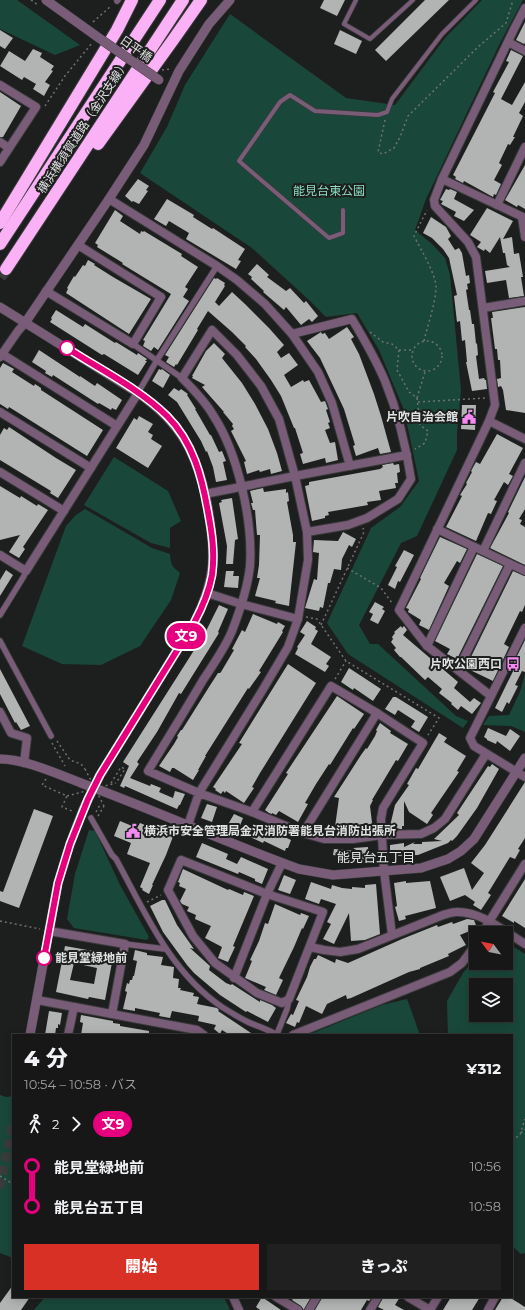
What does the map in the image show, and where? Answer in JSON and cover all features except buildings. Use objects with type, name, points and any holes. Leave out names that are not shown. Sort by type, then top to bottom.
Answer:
[{"type":"highway","points":[[0,223],[117,30],[132,0]]},
{"type":"highway","name":"横浜横須賀道路（金沢支線）","points":[[0,244],[160,0]]},
{"type":"highway","name":"横浜横須賀道路（金沢支線）","points":[[6,269],[183,0]]},
{"type":"highway","points":[[14,257],[201,0]]},
{"type":"street","name":"日平橋","points":[[46,0],[171,88]]},
{"type":"street","points":[[117,426],[1,356],[78,245],[144,145],[179,71],[208,24],[230,0]]},
{"type":"street","points":[[491,696],[427,646],[399,610],[495,406],[476,257],[468,242],[435,206],[434,200],[442,179],[525,8]]},
{"type":"street","points":[[508,42],[525,50]]},
{"type":"street","points":[[0,85],[36,107],[0,162]]},
{"type":"street","points":[[0,142],[9,148]]},
{"type":"street","points":[[497,205],[522,160],[525,147]]},
{"type":"street","points":[[442,179],[524,217],[525,237]]},
{"type":"street","points":[[109,199],[217,266],[237,280],[265,304],[292,334],[318,372],[332,403],[350,466]]},
{"type":"street","points":[[78,245],[161,297],[133,344]]},
{"type":"street","points":[[0,615],[157,360],[217,266]]},
{"type":"street","points":[[46,291],[133,344],[182,378],[197,394],[223,432],[242,487],[250,534],[250,567],[241,604],[232,632],[148,771],[199,793],[252,812],[302,833],[324,839],[353,838],[382,835],[421,834],[434,828],[445,819],[486,754]]},
{"type":"street","points":[[483,308],[525,301]]},
{"type":"street","points":[[0,307],[138,392],[168,417],[182,435],[193,454],[200,474],[205,494],[214,556],[212,575],[202,608],[94,788],[70,844],[44,930],[37,1000],[30,1034]]},
{"type":"street","points":[[292,334],[352,319],[371,352],[385,381],[399,420],[411,479],[398,499],[367,518],[348,525],[307,532]]},
{"type":"street","points":[[182,378],[212,330],[237,355],[261,386],[279,419],[295,476],[307,532],[308,560],[298,617],[288,647],[199,793],[188,825]]},
{"type":"street","points":[[0,412],[91,468]]},
{"type":"street","points":[[489,421],[525,439]]},
{"type":"street","points":[[205,494],[407,455]]},
{"type":"street","points":[[482,551],[525,463]]},
{"type":"street","points":[[0,472],[64,511]]},
{"type":"street","points":[[437,529],[525,571]]},
{"type":"street","points":[[427,646],[474,547]]},
{"type":"street","points":[[0,555],[26,571]]},
{"type":"street","points":[[458,670],[510,564]]},
{"type":"street","points":[[207,593],[241,604],[298,617]]},
{"type":"street","points":[[525,628],[470,738],[474,746],[525,777]]},
{"type":"street","points":[[0,642],[51,736]]},
{"type":"street","points":[[252,812],[331,686],[377,713],[423,743],[383,808],[380,819],[384,871],[392,935]]},
{"type":"street","points":[[0,712],[11,732],[28,738],[24,763]]},
{"type":"street","points":[[302,833],[377,713]]},
{"type":"street","points":[[0,759],[9,759],[24,763],[94,788],[298,869],[333,875],[421,868],[448,859],[461,851],[474,838],[525,758]]},
{"type":"street","points":[[94,818],[112,855],[116,859],[142,905],[165,949],[188,977],[217,1003],[244,1020],[275,1034]]},
{"type":"street","points":[[277,1034],[287,1009],[289,999],[323,912],[267,894],[181,860],[168,890],[193,936],[215,962],[234,978],[257,993],[282,1003],[289,999]]},
{"type":"street","points":[[234,978],[267,894],[282,863]]},
{"type":"street","points":[[486,926],[525,864]]},
{"type":"street","points":[[310,947],[340,952],[358,949],[443,915],[455,912],[472,914],[489,922],[525,944]]},
{"type":"street","points":[[44,930],[125,944],[165,949]]},
{"type":"street","points":[[112,1014],[125,944]]},
{"type":"street","points":[[295,1034],[450,972],[462,963],[469,954]]},
{"type":"street","points":[[37,1000],[197,1030],[203,1034]]},
{"type":"street","points":[[68,1034],[74,1007]]},
{"type":"street","points":[[233,1298],[239,1310]]},
{"type":"street","points":[[278,1298],[298,1310]]},
{"type":"street","points":[[309,1310],[316,1298]]},
{"type":"street","points":[[370,1310],[377,1298]]},
{"type":"street","points":[[410,1298],[430,1310],[437,1298]]},
{"type":"street","points":[[488,1310],[494,1298]]},
{"type":"lane","points":[[356,0],[344,24],[370,39],[413,0]]},
{"type":"lane","points":[[343,210],[343,233],[329,238],[240,161],[280,102],[290,95],[315,111],[378,115],[387,112],[392,99],[442,34],[476,0]]},
{"type":"path","points":[[92,23],[118,0]]},
{"type":"path","points":[[387,112],[378,152],[383,154],[394,148],[408,116],[478,47],[506,23],[514,0]]},
{"type":"path","points":[[36,107],[44,107],[65,76],[90,45]]},
{"type":"path","points":[[424,340],[436,286],[430,269],[414,236],[428,208],[435,206]]},
{"type":"path","points":[[359,331],[369,330],[383,342],[392,344],[399,350],[413,350]]},
{"type":"path","points":[[424,340],[435,342],[442,350],[442,361],[436,369],[425,372],[417,368],[412,360],[413,350],[417,344],[424,340]]},
{"type":"path","points":[[399,350],[397,370],[409,392],[417,398]]},
{"type":"path","points":[[407,455],[425,443],[428,431],[420,425],[417,402],[425,372]]},
{"type":"path","points":[[417,402],[494,398]]},
{"type":"path","points":[[321,625],[364,532],[362,520]]},
{"type":"path","points":[[347,568],[381,588],[399,610]]},
{"type":"path","points":[[298,617],[317,619],[346,661],[439,718],[423,743]]},
{"type":"path","points":[[331,686],[346,661]]},
{"type":"path","points":[[51,736],[56,739],[70,760],[81,764],[85,769],[104,806]]},
{"type":"path","points":[[51,736],[52,742],[67,769]]},
{"type":"path","points":[[46,779],[42,785],[67,796],[116,783],[125,769],[121,767],[111,784]]},
{"type":"path","points":[[67,796],[62,806],[72,811]]},
{"type":"path","points":[[94,818],[101,803]]},
{"type":"path","points":[[142,905],[168,890]]},
{"type":"path","points":[[0,921],[44,930]]},
{"type":"path","points":[[520,1135],[525,1119]]},
{"type":"path","points":[[513,1139],[520,1135],[525,1129]]},
{"type":"path","points":[[0,1176],[12,1183]]},
{"type":"green space","points":[[0,0],[17,0],[80,45],[55,55],[0,29]]},
{"type":"green space","name":"能見台東公園","points":[[482,0],[523,0],[500,43],[426,199],[415,230],[432,244],[445,258],[450,275],[461,390],[457,450],[417,536],[401,543],[359,625],[370,644],[378,644],[456,716],[468,721],[463,728],[348,654],[327,623],[371,528],[400,507],[419,481],[404,410],[379,350],[357,313],[326,317],[252,248],[140,173],[167,127],[185,85],[230,14],[346,98],[395,105],[445,38]]},
{"type":"green space","points":[[114,457],[168,491],[181,521],[170,528],[170,548],[151,543],[84,505]]},
{"type":"green space","points":[[85,509],[152,548],[170,554],[172,565],[180,573],[171,600],[140,646],[101,665],[62,664],[22,646],[66,526],[76,515]]},
{"type":"green space","points":[[525,674],[525,732],[511,726],[483,725],[489,716],[509,715],[520,692]]},
{"type":"green space","points":[[89,830],[95,831],[120,885],[149,937],[147,940],[74,928],[67,919],[75,874]]},
{"type":"green space","points":[[513,946],[525,954],[525,1253],[521,1254],[513,1247],[513,1034],[448,1034],[447,1001],[469,966],[469,970],[513,970]]},
{"type":"green space","points":[[407,999],[420,1034],[310,1034],[382,1005]]},
{"type":"green space","points":[[0,1095],[6,1097],[12,1096],[12,1258],[0,1253]]},
{"type":"green space","points":[[44,1298],[224,1298],[230,1310],[34,1310]]},
{"type":"tunnel","points":[[0,277],[6,269]]},
{"type":"tunnel","points":[[0,1188],[12,1127]]},
{"type":"bus line","name":"文9","points":[[44,958],[58,883],[70,844],[83,810],[100,775],[202,608],[212,575],[214,556],[205,494],[200,474],[193,454],[182,435],[168,417],[153,403],[67,348]]},
{"type":"place","name":"片吹自治会館","points":[[469,417]]},
{"type":"place","name":"片吹公園西口","points":[[513,664]]},
{"type":"place","name":"横浜市安全管理局金沢消防署能見台消防出張所","points":[[133,831]]},
{"type":"place","name":"能見堂緑地前","points":[[44,958]]},
{"type":"district","name":"能見台五丁目","points":[[376,857]]}]
